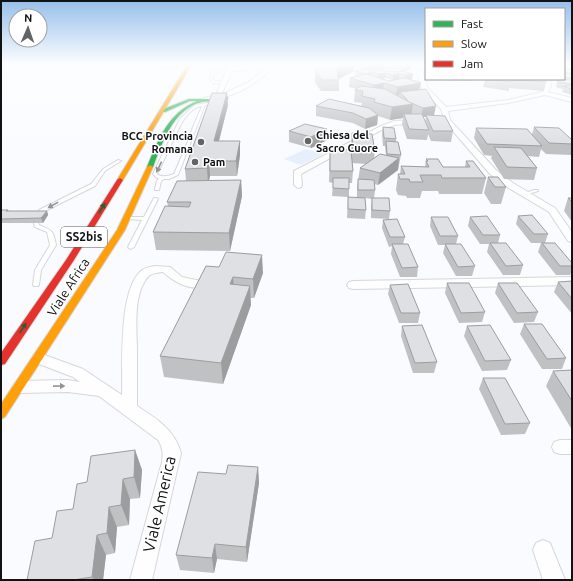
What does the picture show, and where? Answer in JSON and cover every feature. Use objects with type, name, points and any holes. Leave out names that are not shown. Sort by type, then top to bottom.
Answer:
[{"type":"main road","points":[[134,138],[162,91]]},
{"type":"main road","points":[[163,111],[174,91]]},
{"type":"main road","points":[[182,91],[211,100]]},
{"type":"main road","points":[[163,111],[182,101],[193,99],[211,100]]},
{"type":"main road","name":"Viale Africa","points":[[1,414],[39,358],[127,218],[162,138],[177,114],[181,110],[198,102],[211,100]]},
{"type":"main road","name":"SS2bis","points":[[1,360],[70,260],[163,111]]},
{"type":"main road","points":[[97,194],[121,158]]},
{"type":"main road","name":"SS2bis","points":[[34,288],[63,246]]},
{"type":"street","points":[[211,100],[217,91]]},
{"type":"street","name":"Viale Africa","points":[[211,100],[235,91]]},
{"type":"street","points":[[426,91],[444,109],[444,121],[453,126],[493,172],[510,185],[552,210],[572,239]]},
{"type":"street","points":[[444,109],[502,103],[544,93],[572,100]]},
{"type":"street","points":[[298,185],[297,173],[383,127],[394,123],[428,122]]},
{"type":"street","points":[[129,409],[130,324],[133,298],[138,282],[144,273],[151,270],[166,269],[178,279],[197,284]]},
{"type":"street","points":[[354,286],[572,281]]},
{"type":"street","name":"Viale America","points":[[39,358],[78,373],[164,435],[170,444],[172,453],[171,462],[141,580]]},
{"type":"street","name":"Viale America","points":[[20,387],[68,386],[101,390]]},
{"type":"street","points":[[543,550],[554,580]]},
{"type":"lane","points":[[211,100],[191,138],[176,175],[162,178],[155,174],[181,120],[196,106],[211,100]]},
{"type":"lane","points":[[162,138],[191,138]]},
{"type":"lane","points":[[34,288],[38,270],[53,245],[49,231],[37,226],[34,220],[41,211],[93,185],[104,170],[121,158]]},
{"type":"lane","points":[[158,189],[159,181],[162,178]]},
{"type":"lane","points":[[525,194],[536,191]]},
{"type":"lane","points":[[131,247],[156,199]]},
{"type":"lane","points":[[127,218],[145,219]]},
{"type":"shaded area","points":[[306,149],[323,154],[301,165],[284,159]]},
{"type":"building","points":[[363,91],[389,91],[413,104],[392,107],[374,102],[375,99],[362,96]]},
{"type":"building","points":[[427,91],[436,106],[423,108],[409,102],[400,92]]},
{"type":"building","points":[[212,93],[227,93],[214,141],[240,141],[236,161],[209,161],[207,168],[185,169]]},
{"type":"building","points":[[329,99],[369,108],[378,115],[366,119],[353,113],[316,106]]},
{"type":"building","points":[[404,114],[422,114],[429,130],[409,129]]},
{"type":"building","points":[[426,115],[445,116],[453,131],[433,131]]},
{"type":"building","points":[[305,124],[327,129],[311,137],[289,131]]},
{"type":"building","points":[[383,127],[394,128],[396,139],[384,138]]},
{"type":"building","points":[[534,127],[559,128],[572,140],[572,144],[549,143]]},
{"type":"building","points":[[476,128],[527,129],[542,146],[487,144]]},
{"type":"building","points":[[352,133],[372,134],[375,152],[353,152]]},
{"type":"building","points":[[386,141],[398,142],[401,155],[387,154]]},
{"type":"building","points":[[494,147],[521,148],[537,168],[507,167]]},
{"type":"building","points":[[330,149],[351,150],[353,171],[330,171]]},
{"type":"building","points":[[380,154],[399,158],[380,173],[360,168]]},
{"type":"building","points":[[426,159],[438,159],[443,167],[470,167],[466,161],[473,161],[486,178],[442,178],[441,175],[420,175],[423,182],[410,182],[409,179],[400,179],[398,174],[405,174],[401,166],[429,167]]},
{"type":"building","points":[[488,177],[498,177],[506,187],[495,187]]},
{"type":"building","points":[[333,178],[349,178],[349,189],[333,188]]},
{"type":"building","points":[[358,179],[374,180],[375,190],[358,190]]},
{"type":"building","points":[[241,180],[229,233],[153,232],[165,206],[189,207],[191,202],[167,202],[177,181]]},
{"type":"building","points":[[348,197],[365,198],[366,210],[348,209]]},
{"type":"building","points":[[372,198],[389,198],[390,211],[372,210]]},
{"type":"building","points":[[1,210],[47,211],[41,218],[1,219]]},
{"type":"building","points":[[532,215],[548,234],[534,234],[518,216]]},
{"type":"building","points":[[487,216],[500,235],[483,235],[470,217]]},
{"type":"building","points":[[431,217],[448,217],[458,236],[440,236]]},
{"type":"building","points":[[397,219],[405,237],[390,237],[383,220]]},
{"type":"building","points":[[490,243],[506,243],[523,265],[506,266]]},
{"type":"building","points":[[542,243],[555,243],[572,263],[572,266],[560,266]]},
{"type":"building","points":[[392,244],[408,244],[418,267],[402,268]]},
{"type":"building","points":[[445,244],[461,244],[475,266],[458,267]]},
{"type":"building","points":[[226,252],[262,255],[253,279],[233,277],[230,284],[250,286],[221,363],[160,356],[206,266],[219,267]]},
{"type":"building","points":[[572,281],[572,299],[558,282]]},
{"type":"building","points":[[447,283],[469,283],[485,312],[461,313]]},
{"type":"building","points":[[498,283],[517,283],[538,312],[517,313]]},
{"type":"building","points":[[408,284],[420,313],[401,313],[390,285]]},
{"type":"building","points":[[524,324],[542,324],[566,358],[547,359]]},
{"type":"building","points":[[422,325],[437,362],[415,363],[402,326]]},
{"type":"building","points":[[490,325],[511,360],[485,361],[467,326]]},
{"type":"building","points":[[572,370],[572,401],[553,371]]},
{"type":"building","points":[[483,378],[505,378],[530,423],[505,424]]},
{"type":"building","points":[[135,450],[134,477],[123,479],[121,505],[109,507],[107,533],[97,535],[92,577],[73,580],[27,580],[35,541],[52,538],[57,511],[73,509],[77,484],[87,482],[91,456]]},
{"type":"building","points":[[228,465],[258,467],[246,547],[215,544],[212,558],[176,555],[198,472],[226,474]]},
{"type":"traffic: fast","points":[[150,167],[162,138],[173,120],[180,113],[188,106],[201,101],[225,100],[226,98],[222,97]]},
{"type":"traffic: fast","points":[[163,111],[189,100],[206,99]]},
{"type":"traffic: slow","points":[[120,180],[174,91]]},
{"type":"traffic: slow","points":[[1,414],[121,230],[150,167]]},
{"type":"traffic: jam","points":[[1,361],[70,260],[120,180]]},
{"type":"place","name":"Chiesa del Sacro Cuore","points":[[308,141]]},
{"type":"place","name":"BCC Provincia Romana","points":[[201,142]]},
{"type":"place","name":"Pam","points":[[195,162]]}]
